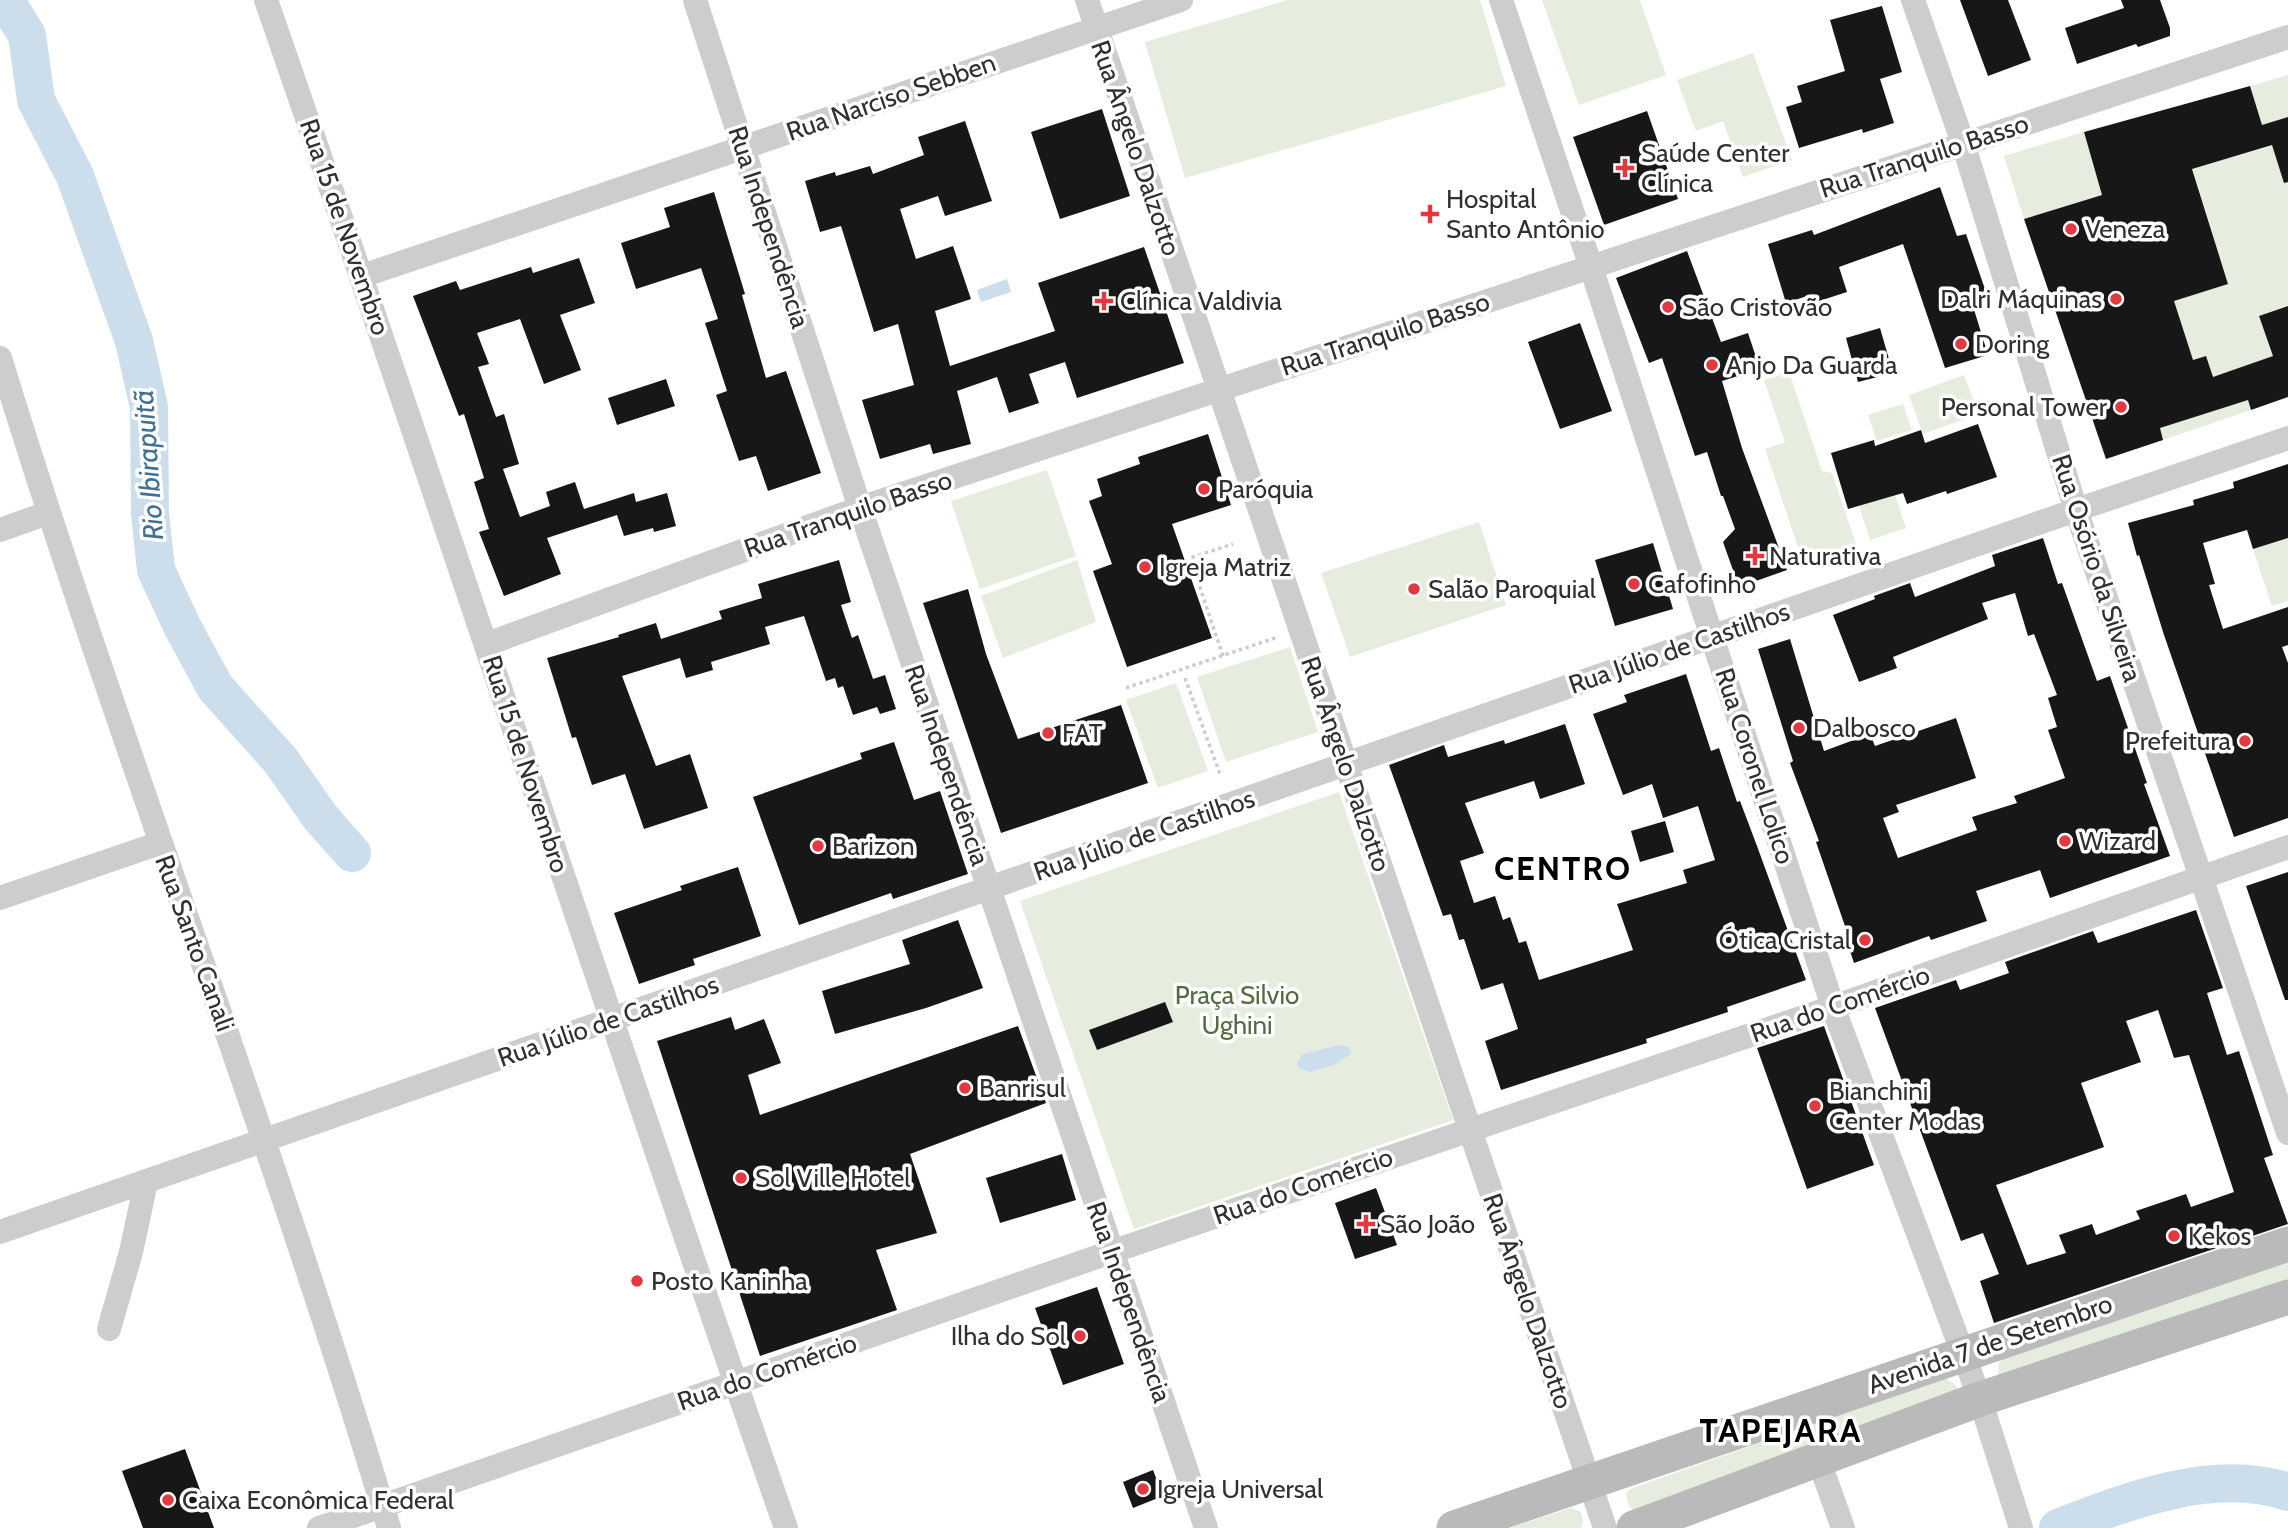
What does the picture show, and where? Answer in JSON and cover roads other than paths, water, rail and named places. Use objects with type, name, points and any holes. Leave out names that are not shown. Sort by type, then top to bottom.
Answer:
[{"type":"main road","name":"Avenida 7 de Setembro","points":[[1454,1528],[2288,1244]]},
{"type":"main road","name":"Avenida 7 de Setembro","points":[[1634,1528],[1980,1399],[2288,1297]]},
{"type":"street","name":"Rua 15 de Novembro","points":[[266,0],[786,1528]]},
{"type":"street","name":"Rua Independência","points":[[695,0],[860,508],[1206,1528]]},
{"type":"street","name":"Rua Ângelo Dalzotto","points":[[1087,0],[1605,1528]]},
{"type":"street","name":"Rua Narciso Sebben","points":[[362,276],[1181,0]]},
{"type":"street","name":"Rua Coronel Lolico","points":[[1501,0],[1833,1007],[1980,1399],[2021,1528]]},
{"type":"street","name":"Rua Osório da Silveira","points":[[1913,0],[1963,143],[2076,510],[2288,1133]]},
{"type":"street","name":"Rua Tranquilo Basso","points":[[487,644],[860,508],[2288,37]]},
{"type":"street","name":"Rua Santo Canali","points":[[0,358],[48,513],[265,1140],[386,1517]]},
{"type":"street","name":"Rua Júlio de Castilhos","points":[[0,1232],[2288,438]]},
{"type":"street","points":[[0,530],[48,513]]},
{"type":"street","points":[[0,898],[160,843]]},
{"type":"street","name":"Rua do Comércio","points":[[319,1528],[386,1517],[736,1383],[1469,1129],[1833,1007],[2288,847]]},
{"type":"street","points":[[109,1329],[131,1252],[146,1182]]},
{"type":"street","points":[[1818,1458],[1843,1528]]},
{"type":"water","points":[[1007,279],[1011,292],[981,302],[977,290]]},
{"type":"water","points":[[1339,1045],[1349,1047],[1351,1054],[1334,1065],[1309,1072],[1298,1067],[1297,1063],[1303,1054]]},
{"type":"waterway","name":"Rio Ibirapuitã","points":[[5,0],[27,35],[36,100],[75,176],[134,341],[149,407],[150,514],[156,570],[215,687],[281,761],[321,818],[352,853]]},
{"type":"waterway","points":[[2058,1528],[2142,1498],[2201,1485],[2260,1485],[2288,1492]]},
{"type":"place","name":"Saúde Center Clínica","points":[[1625,168]]},
{"type":"place","name":"Hospital Santo Antônio","points":[[1430,214]]},
{"type":"place","name":"Veneza","points":[[2071,229]]},
{"type":"place","name":"Dalri Máquinas","points":[[2116,299]]},
{"type":"place","name":"Clínica Valdivia","points":[[1104,301]]},
{"type":"place","name":"São Cristovão","points":[[1668,307]]},
{"type":"place","name":"Doring","points":[[1961,344]]},
{"type":"place","name":"Anjo Da Guarda","points":[[1712,365]]},
{"type":"place","name":"Personal Tower","points":[[2121,407]]},
{"type":"place","name":"Paróquia","points":[[1204,489]]},
{"type":"place","name":"Naturativa","points":[[1755,556]]},
{"type":"place","name":"Igreja Matriz","points":[[1145,567]]},
{"type":"place","name":"Cafofinho","points":[[1634,584]]},
{"type":"place","name":"Salão Paroquial","points":[[1414,589]]},
{"type":"place","name":"Dalbosco","points":[[1799,728]]},
{"type":"place","name":"FAT","points":[[1048,733]]},
{"type":"place","name":"Prefeitura","points":[[2245,741]]},
{"type":"place","name":"Wizard","points":[[2065,841]]},
{"type":"place","name":"Barizon","points":[[818,846]]},
{"type":"place","name":"Ótica Cristal","points":[[1865,940]]},
{"type":"place","name":"Banrisul","points":[[965,1088]]},
{"type":"place","name":"Bianchini Center Modas","points":[[1815,1106]]},
{"type":"place","name":"Sol Ville Hotel","points":[[741,1178]]},
{"type":"place","name":"São João","points":[[1366,1224]]},
{"type":"place","name":"Kekos","points":[[2174,1236]]},
{"type":"place","name":"Posto Kaninha","points":[[637,1281]]},
{"type":"place","name":"Ilha do Sol","points":[[1080,1336]]},
{"type":"place","name":"Igreja Universal","points":[[1143,1489]]},
{"type":"place","name":"Caixa Econômica Federal","points":[[168,1500]]},
{"type":"district","name":"CENTRO","points":[[1563,868]]},
{"type":"district","name":"TAPEJARA","points":[[1781,1430]]},
{"type":"park label","name":"Praça Silvio Ughini","points":[[1237,1010]]}]
